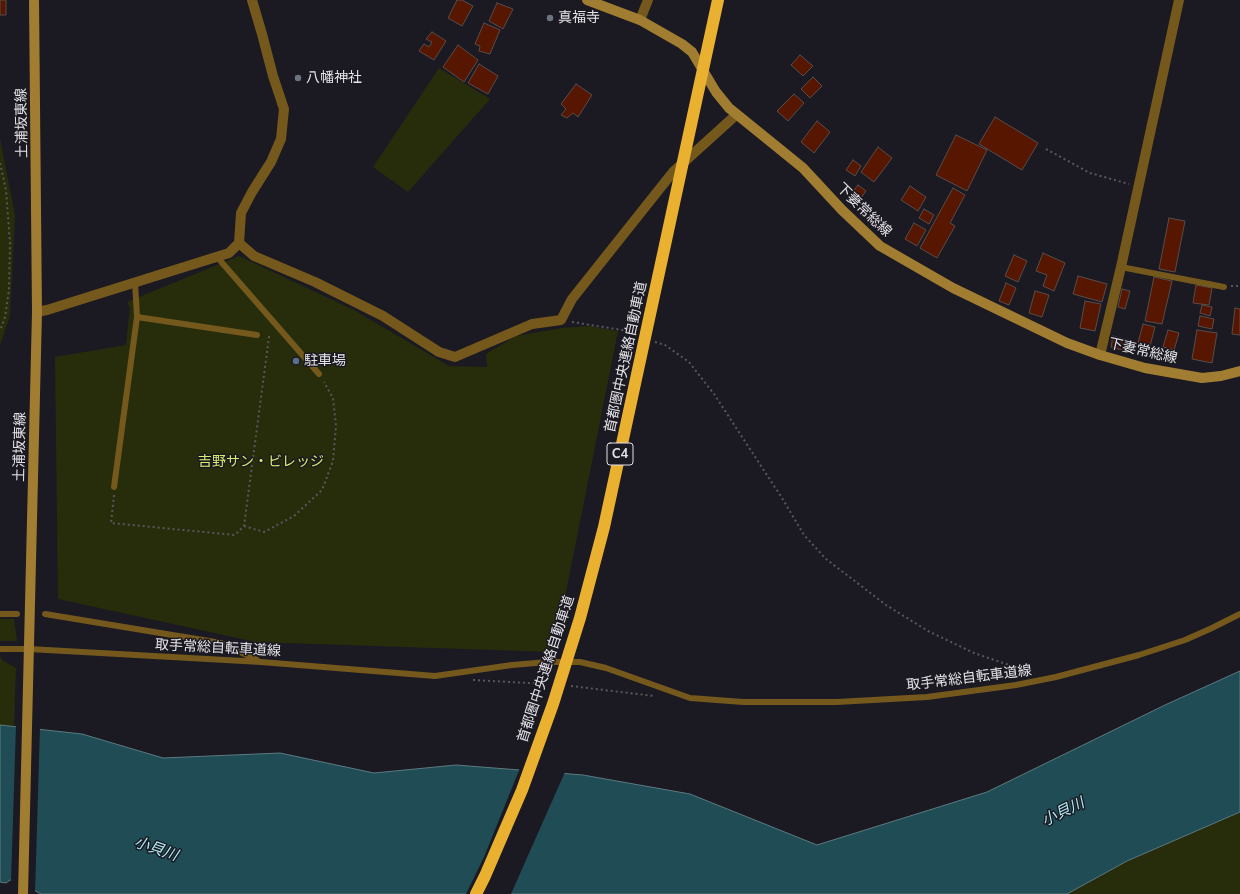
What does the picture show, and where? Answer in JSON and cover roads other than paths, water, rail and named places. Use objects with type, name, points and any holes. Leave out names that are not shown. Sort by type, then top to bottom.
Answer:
[{"type":"highway","name":"首都圏中央連絡自動車道","points":[[476,894],[522,790],[553,704],[590,580],[606,519],[718,0]]},
{"type":"main road","name":"土浦坂東線","points":[[23,894],[37,312],[34,0]]},
{"type":"main road","name":"下妻常総線","points":[[586,0],[640,20],[682,44],[692,52],[716,92],[736,115],[803,168],[842,210],[880,246],[953,288],[1067,343],[1100,356],[1145,368],[1202,378],[1221,376],[1240,371]]},
{"type":"street","points":[[37,312],[229,253],[239,243],[241,213],[271,162],[282,139],[284,109],[273,76],[252,0]]},
{"type":"street","points":[[640,20],[648,0]]},
{"type":"street","points":[[1100,356],[1121,267],[1179,0]]},
{"type":"street","points":[[239,243],[254,256],[315,282],[383,316],[439,352],[455,357],[532,324],[561,320],[572,299],[673,172],[736,115]]},
{"type":"lane","points":[[217,257],[319,374]]},
{"type":"lane","points":[[1121,267],[1224,287]]},
{"type":"lane","points":[[114,487],[137,317],[135,282]]},
{"type":"lane","points":[[137,317],[257,335]]},
{"type":"lane","points":[[0,614],[17,614]]},
{"type":"lane","points":[[45,614],[221,644],[260,662]]},
{"type":"lane","name":"取手常総自転車道線","points":[[0,648],[29,652],[260,662],[435,676],[512,665],[548,662],[580,662],[606,668],[690,698],[743,702],[887,700],[968,692],[1056,677],[1139,655],[1185,640],[1240,614]]},
{"type":"water","name":"小貝川","points":[[1240,671],[1240,812],[1127,861],[1067,894],[41,894],[17,881],[10,880],[6,883],[0,882],[0,725],[82,734],[163,758],[280,753],[374,773],[456,765],[583,775],[690,794],[817,845],[987,792],[1165,705]]},
{"type":"place","name":"真福寺","points":[[550,18]]},
{"type":"place","name":"八幡神社","points":[[298,78]]},
{"type":"place","name":"駐車場","points":[[296,361]]},
{"type":"park label","name":"吉野サン・ビレッジ","points":[[261,462]]}]
